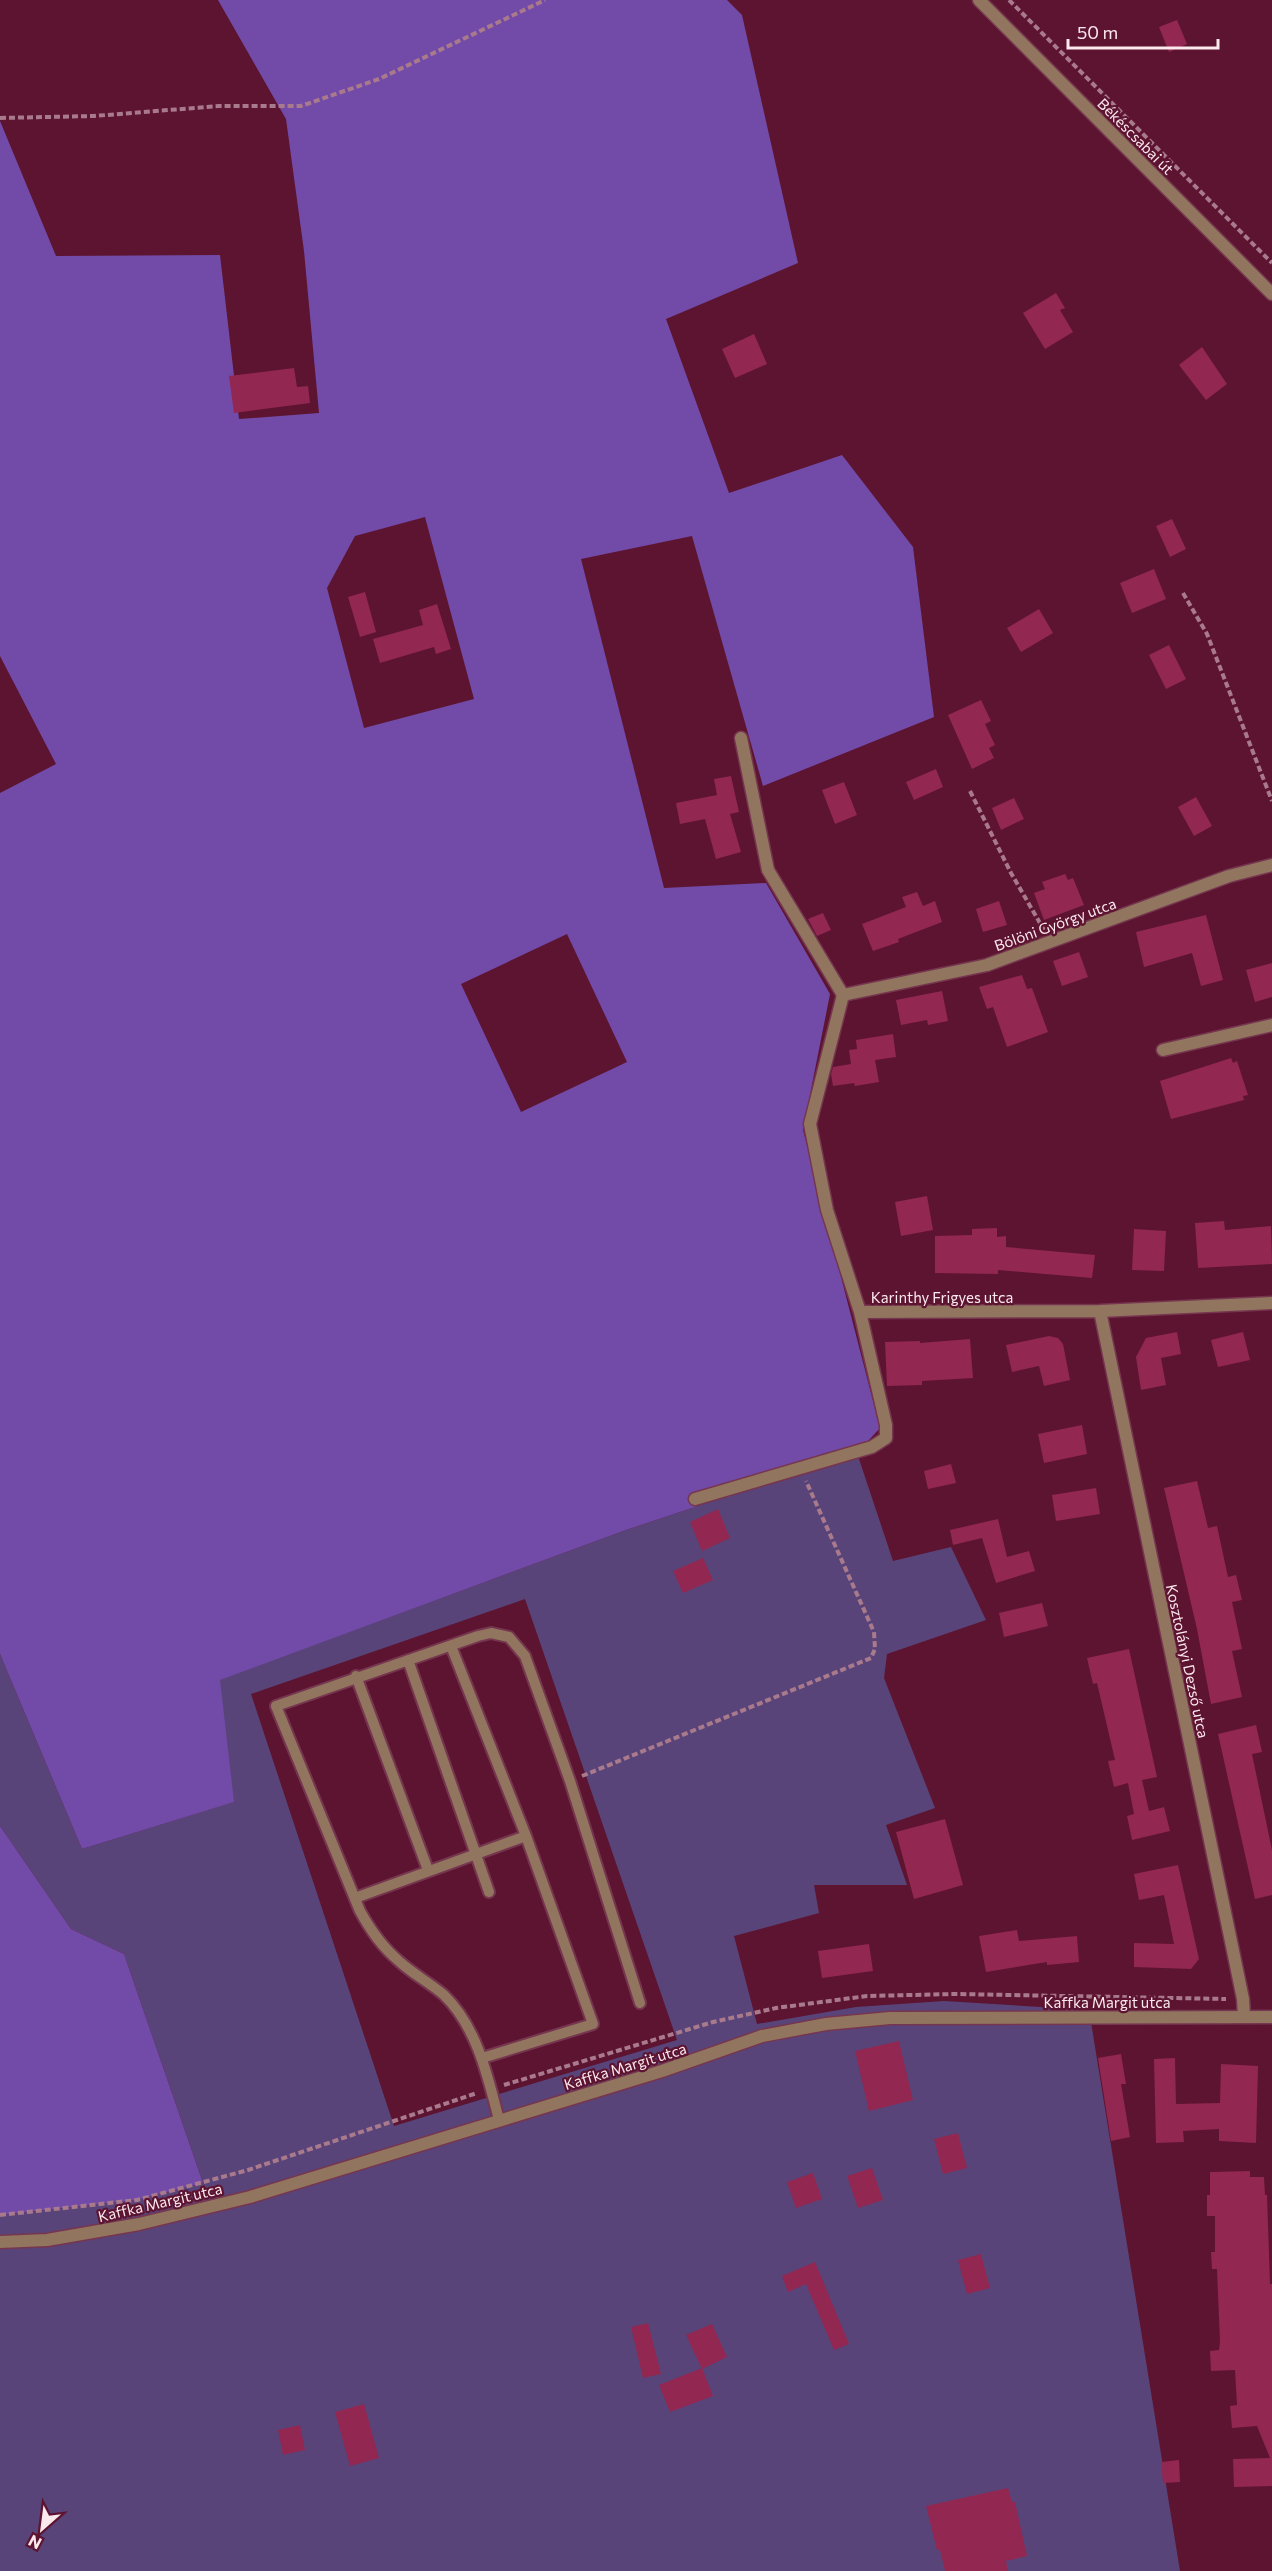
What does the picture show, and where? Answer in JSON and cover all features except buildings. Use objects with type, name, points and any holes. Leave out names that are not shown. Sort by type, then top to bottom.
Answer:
[{"type":"street","name":"Békéscsabai út","points":[[979,0],[1272,294]]},
{"type":"street","points":[[741,738],[768,870],[843,995]]},
{"type":"street","name":"Bölöni György utca","points":[[843,995],[987,965],[1229,876],[1272,865]]},
{"type":"street","name":"Karinthy Frigyes utca","points":[[843,995],[810,1124],[827,1210],[860,1312],[1100,1311],[1272,1303]]},
{"type":"street","points":[[1163,1050],[1272,1025]]},
{"type":"street","name":"Kosztolányi Dezső utca","points":[[1100,1311],[1243,2000],[1244,2016]]},
{"type":"street","points":[[695,1499],[872,1447],[886,1438],[886,1425],[860,1312]]},
{"type":"street","name":"Kaffka Margit utca","points":[[0,2242],[47,2240],[139,2224],[249,2197],[662,2072],[762,2036],[825,2024],[890,2018],[1272,2017]]},
{"type":"lane","points":[[499,2120],[482,2058],[460,2016],[444,1995],[399,1961],[375,1937],[355,1898],[276,1706],[356,1676],[491,1633],[508,1636],[525,1656],[570,1781],[640,2003]]},
{"type":"lane","points":[[450,1646],[526,1836],[593,2024],[482,2058]]},
{"type":"lane","points":[[408,1660],[489,1892]]},
{"type":"lane","points":[[356,1676],[428,1870]]},
{"type":"lane","points":[[355,1898],[526,1836]]},
{"type":"path","points":[[0,118],[94,116],[219,106],[302,106],[378,79],[545,0]]},
{"type":"path","points":[[1009,0],[1272,263]]},
{"type":"path","points":[[1183,593],[1207,634],[1272,801]]},
{"type":"path","points":[[970,790],[1011,873],[1050,942]]},
{"type":"path","points":[[570,1781],[872,1658],[875,1648],[874,1632],[805,1480]]},
{"type":"shaded area","points":[[218,0],[727,0],[742,15],[798,263],[666,319],[729,493],[842,455],[913,547],[934,717],[763,786],[692,536],[581,559],[664,888],[766,883],[830,994],[803,1130],[880,1428],[857,1453],[626,1530],[220,1680],[234,1802],[82,1849],[0,1654],[0,793],[56,764],[0,656],[0,121],[56,256],[220,255],[239,419],[319,413],[304,251],[286,119]],"holes":[[[425,517],[474,699],[364,728],[327,588],[355,536]],[[567,934],[627,1062],[521,1112],[461,984]]]},
{"type":"shaded area","points":[[857,1453],[893,1561],[951,1547],[986,1620],[887,1654],[884,1678],[935,1808],[886,1825],[907,1885],[814,1885],[819,1913],[734,1936],[757,2024],[856,2007],[944,2001],[1089,2010],[1180,2571],[0,2571],[0,2215],[137,2200],[203,2183],[124,1954],[71,1929],[0,1826],[0,1654],[82,1849],[233,1802],[219,1680],[626,1530]],"holes":[[[525,1599],[677,2040],[394,2126],[251,1694]]]},
{"type":"shaded area","points":[[0,1826],[71,1929],[124,1954],[203,2183],[137,2200],[0,2215]]}]
